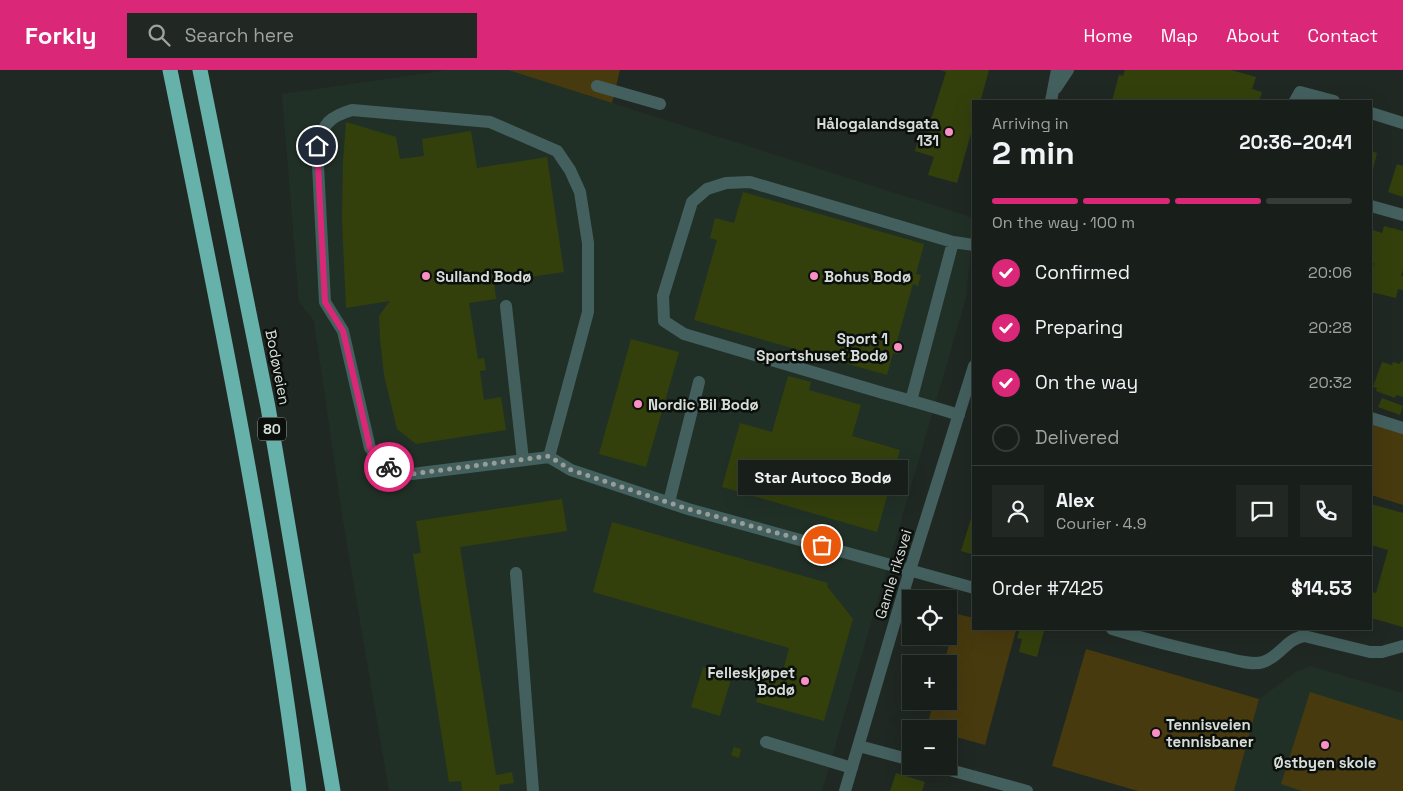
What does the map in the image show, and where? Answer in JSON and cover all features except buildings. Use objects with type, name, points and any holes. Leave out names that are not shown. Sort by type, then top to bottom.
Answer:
[{"type":"highway","name":"80","points":[[170,70],[221,320],[256,506],[275,618],[300,791]]},
{"type":"highway","name":"Bodøveien","points":[[200,70],[268,407],[332,791]]},
{"type":"street","points":[[1053,96],[1057,70]]},
{"type":"street","points":[[1053,96],[1068,70]]},
{"type":"street","points":[[597,86],[660,104]]},
{"type":"street","points":[[1298,97],[1325,100]]},
{"type":"street","points":[[549,456],[588,312],[588,243],[580,192],[570,170],[557,151],[490,122],[352,110],[336,115],[322,129],[317,146],[325,302],[343,331],[370,448],[388,466],[404,475],[549,456],[571,470],[668,502],[972,587]]},
{"type":"street","points":[[1372,113],[1403,123]]},
{"type":"street","points":[[960,415],[684,334],[664,321],[663,296],[692,202],[707,189],[726,183],[750,182],[953,242],[972,245]]},
{"type":"street","points":[[1372,206],[1403,215]]},
{"type":"street","points":[[911,401],[953,242]]},
{"type":"street","points":[[506,306],[523,460]]},
{"type":"street","name":"Gamle riksvei","points":[[845,791],[910,570],[972,373]]},
{"type":"street","points":[[668,502],[700,382]]},
{"type":"street","points":[[1372,418],[1403,428]]},
{"type":"street","points":[[516,573],[533,791]]},
{"type":"street","points":[[1115,630],[1160,644],[1243,662],[1261,663],[1274,657],[1292,633],[1376,652],[1403,646]]},
{"type":"street","points":[[766,742],[852,768]]},
{"type":"street","points":[[859,746],[902,758]]},
{"type":"street","points":[[957,772],[1026,791]]},
{"type":"shaded area","points":[[448,70],[508,70],[972,217],[972,238],[966,298],[822,791],[389,791],[343,521],[314,321],[299,302],[282,94]]},
{"type":"shaded area","points":[[508,70],[620,70],[612,103]]},
{"type":"shaded area","points":[[1372,418],[1403,428],[1403,505],[1372,495]]},
{"type":"shaded area","points":[[957,614],[972,618],[972,630],[1016,630],[985,745],[957,737],[957,720],[929,720],[931,710],[957,710],[957,655],[946,655],[949,645],[957,645]]},
{"type":"shaded area","name":"Tennisveien tennisbaner","points":[[1086,649],[1259,699],[1234,791],[1138,791],[1052,766]]},
{"type":"shaded area","name":"Østbyen skole","points":[[1310,666],[1403,693],[1403,791],[1234,791],[1259,699],[1296,672]]},
{"type":"shaded area","points":[[1310,692],[1403,721],[1403,791],[1302,791],[1281,784]]},
{"type":"way so far","points":[[389,467],[404,475],[549,456],[571,470],[688,509],[822,545]]},
{"type":"place","name":"Hålogalandsgata 131","points":[[949,132]]},
{"type":"place","name":"Sulland Bodø","points":[[426,276]]},
{"type":"place","name":"Bohus Bodø","points":[[814,276]]},
{"type":"place","name":"Sport 1 Sportshuset Bodø","points":[[898,347]]},
{"type":"place","name":"Nordic Bil Bodø","points":[[638,404]]},
{"type":"place","name":"Star Autoco Bodø","points":[[822,545]]},
{"type":"place","name":"Felleskjøpet Bodø","points":[[805,681]]},
{"type":"place","name":"Tennisveien tennisbaner","points":[[1156,733]]},
{"type":"place","name":"Østbyen skole","points":[[1325,745]]},
{"type":"route","points":[[317,146],[325,302],[343,331],[370,448],[389,467]]}]
